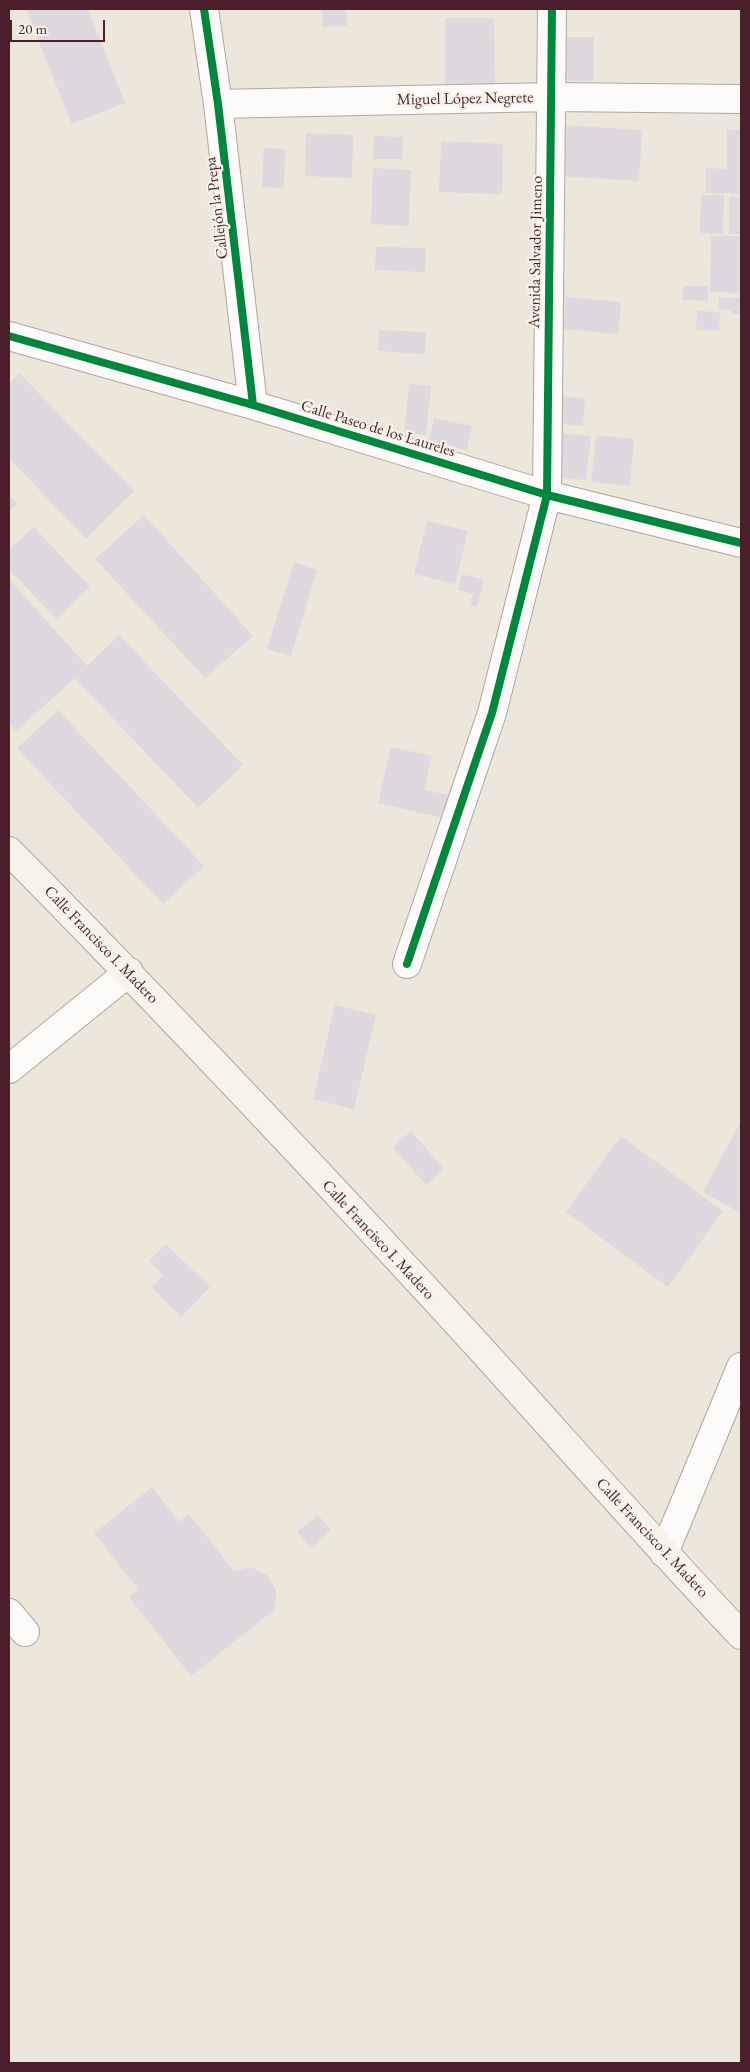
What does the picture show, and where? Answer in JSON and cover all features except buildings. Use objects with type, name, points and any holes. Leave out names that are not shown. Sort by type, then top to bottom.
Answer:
[{"type":"main road","name":"Calle Francisco I. Madero","points":[[9,851],[129,972],[479,1347],[664,1553],[741,1635]]},
{"type":"street","name":"Callejón la Prepa","points":[[204,9],[218,104],[253,405]]},
{"type":"street","name":"Avenida Salvador Jimeno","points":[[407,964],[492,713],[547,495],[552,9]]},
{"type":"street","name":"Miguel López Negrete","points":[[218,104],[552,97],[741,99]]},
{"type":"street","name":"Calle Paseo de los Laureles","points":[[9,336],[253,405],[547,495],[741,543]]},
{"type":"street","points":[[9,1069],[129,972]]},
{"type":"street","points":[[664,1553],[741,1366]]},
{"type":"cycle path","points":[[204,9],[218,104],[253,405]]},
{"type":"cycle path","points":[[407,964],[492,713],[547,495],[552,9]]},
{"type":"cycle path","points":[[9,336],[253,405],[547,495],[741,543]]}]
